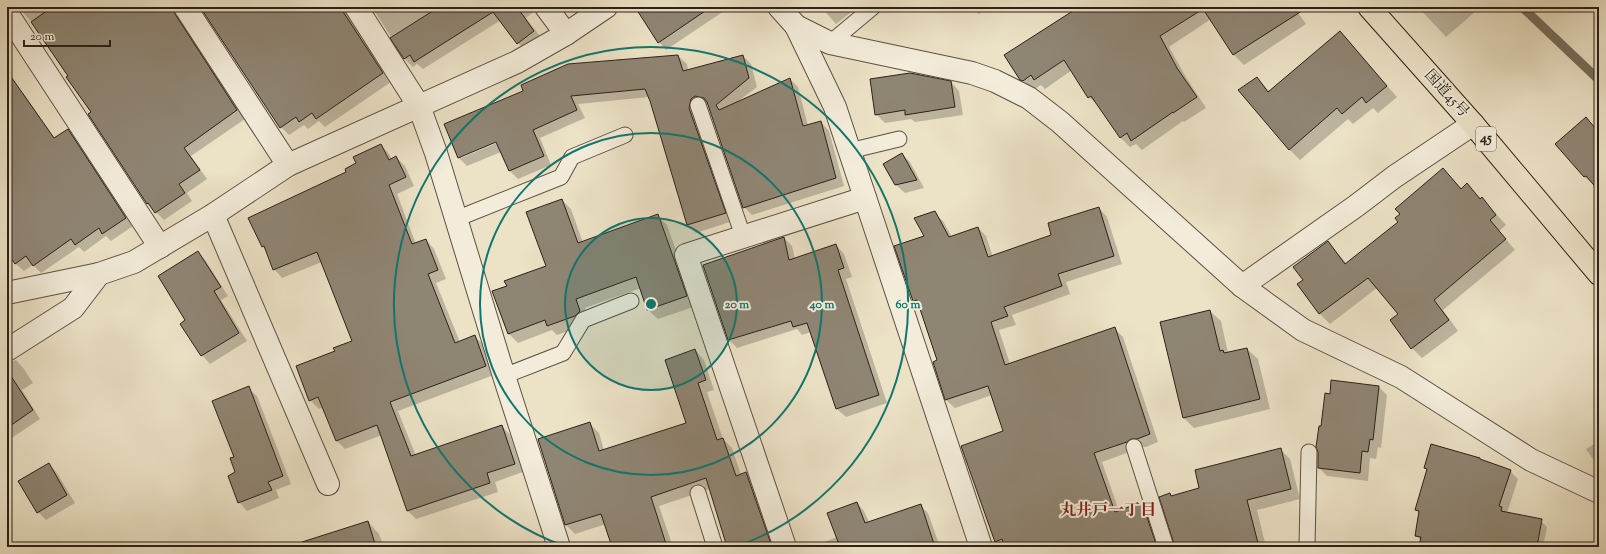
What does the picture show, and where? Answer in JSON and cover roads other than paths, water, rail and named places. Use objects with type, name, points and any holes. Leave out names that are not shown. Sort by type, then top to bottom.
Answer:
[{"type":"highway","name":"国道45号","points":[[1369,7],[1473,124],[1599,274]]},
{"type":"street","points":[[185,7],[288,165]]},
{"type":"street","points":[[356,7],[419,106],[436,153],[504,376],[559,547]]},
{"type":"street","points":[[546,7],[566,34]]},
{"type":"street","points":[[7,292],[99,274],[134,262],[213,215],[288,165],[517,62],[566,34],[606,7]]},
{"type":"street","points":[[779,7],[796,26],[835,107],[981,547]]},
{"type":"street","points":[[7,13],[160,247]]},
{"type":"street","points":[[796,26],[830,43],[972,73],[995,81],[1029,98],[1060,122],[1242,286],[1303,330],[1401,377],[1531,460],[1599,492]]},
{"type":"street","points":[[1242,286],[1356,206],[1394,177],[1473,124]]},
{"type":"street","points":[[785,547],[686,255],[865,198]]},
{"type":"street","points":[[213,215],[328,484]]},
{"type":"street","points":[[7,350],[73,308],[99,274]]},
{"type":"lane","points":[[830,43],[873,7]]},
{"type":"lane","points":[[698,105],[743,236]]},
{"type":"lane","points":[[456,219],[561,177],[572,157],[625,135]]},
{"type":"lane","points":[[849,151],[899,140]]},
{"type":"lane","points":[[504,376],[563,353],[583,320],[631,301]]},
{"type":"lane","points":[[1134,447],[1166,547]]},
{"type":"lane","points":[[1307,547],[1309,452]]},
{"type":"lane","points":[[698,493],[715,547]]},
{"type":"waterway","points":[[1522,7],[1599,80]]},
{"type":"district","name":"丸井戸一丁目","points":[[1108,511]]}]
